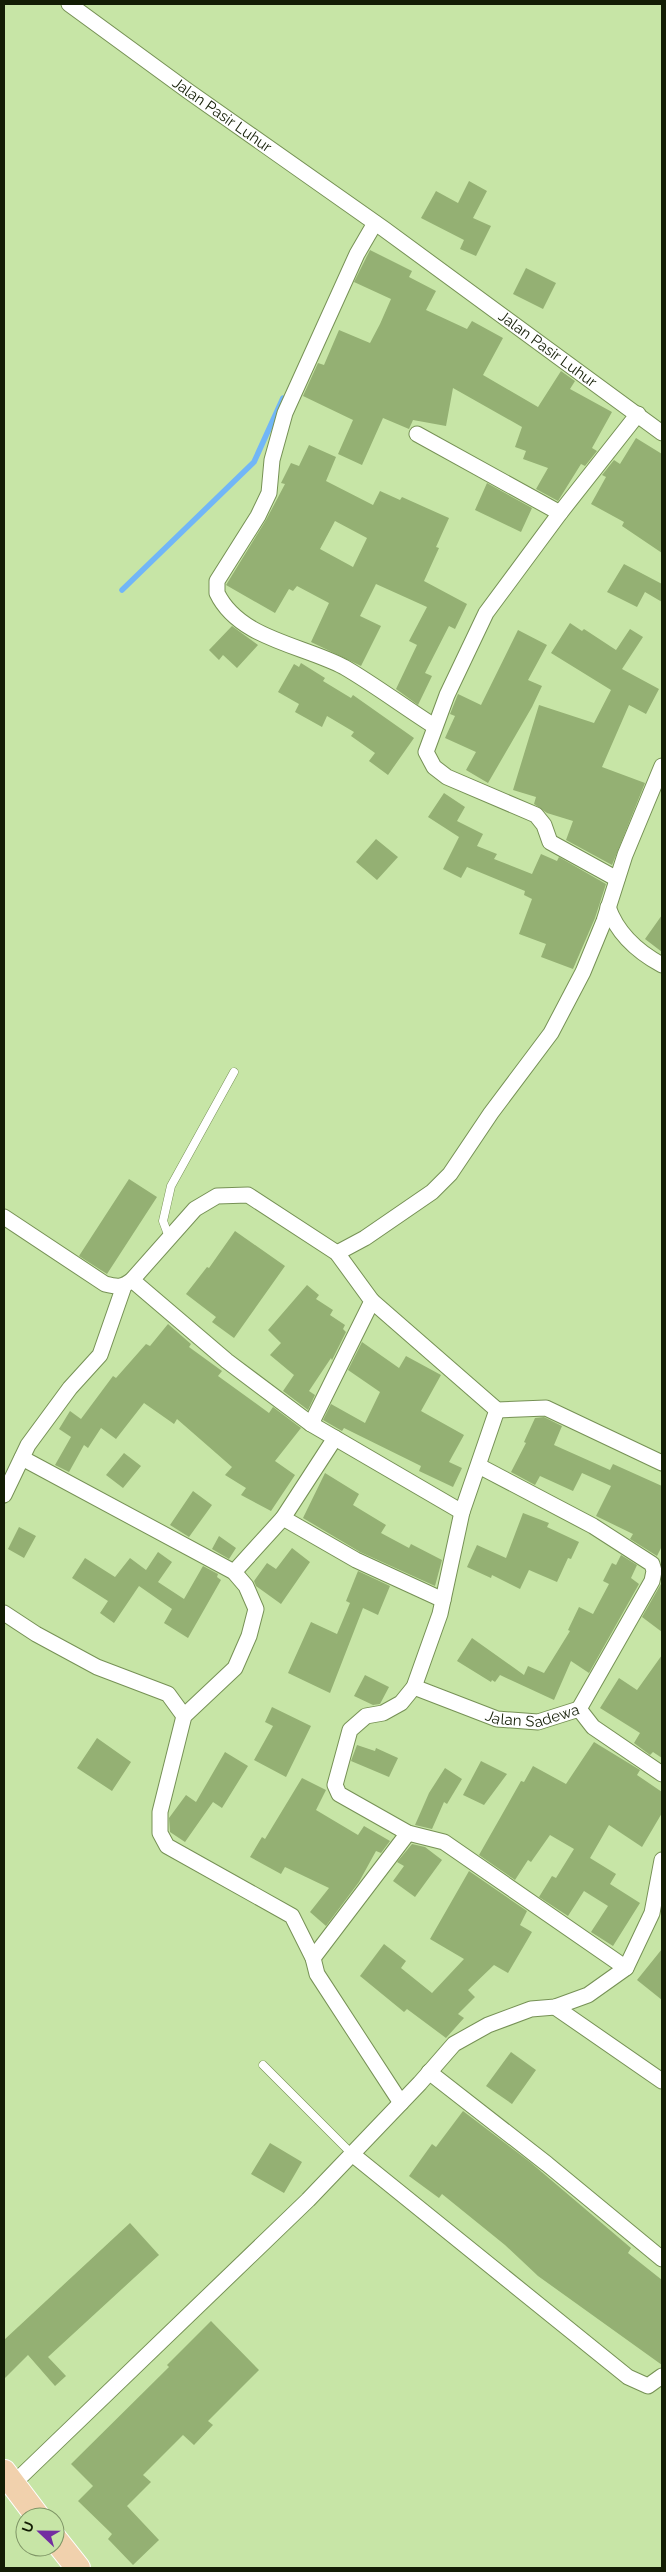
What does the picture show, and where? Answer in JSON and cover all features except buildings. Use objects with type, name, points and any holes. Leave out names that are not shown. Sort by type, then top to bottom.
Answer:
[{"type":"main road","points":[[9,2478],[31,2507]]},
{"type":"main road","points":[[65,2553],[75,2567]]},
{"type":"street","name":"Jalan Pasir Luhur","points":[[69,4],[188,92],[380,226],[662,433]]},
{"type":"street","points":[[380,226],[357,254],[285,413],[272,460],[269,493],[258,516],[217,581],[216,593],[233,615],[252,628],[343,667],[434,726]]},
{"type":"street","points":[[617,879],[550,842],[544,825],[536,815],[447,776],[434,768],[426,752],[434,726],[486,613],[560,513],[638,414]]},
{"type":"street","points":[[417,434],[560,513]]},
{"type":"street","points":[[337,1253],[365,1238],[432,1192],[450,1174],[490,1113],[551,1034],[583,972],[617,879],[662,766]]},
{"type":"street","points":[[608,907],[613,922],[621,934],[651,960],[662,965]]},
{"type":"street","points":[[4,1495],[28,1445],[70,1388],[100,1354],[128,1283],[195,1209],[217,1196],[248,1195],[337,1253],[372,1301],[497,1410],[546,1408],[662,1464]]},
{"type":"street","points":[[4,1217],[106,1284],[128,1283],[311,1424],[462,1512]]},
{"type":"street","points":[[311,1424],[372,1301]]},
{"type":"street","points":[[497,1410],[462,1512],[443,1600],[414,1687],[401,1703],[383,1713],[366,1716],[350,1730],[335,1785],[339,1794],[408,1833],[444,1842],[626,1968]]},
{"type":"street","points":[[234,1572],[283,1518],[334,1438]]},
{"type":"street","points":[[22,1458],[234,1572],[246,1586],[256,1609],[249,1636],[235,1668],[184,1716],[160,1812],[160,1833],[167,1846],[292,1916],[313,1958],[317,1974],[401,2102]]},
{"type":"street","points":[[478,1466],[593,1526],[652,1564],[654,1571],[652,1581],[579,1709]]},
{"type":"street","points":[[283,1518],[356,1560],[443,1600]]},
{"type":"street","points":[[4,1613],[36,1634],[97,1667],[168,1694],[184,1716]]},
{"type":"street","name":"Jalan Sadewa","points":[[414,1687],[497,1719],[538,1722],[579,1709],[593,1727],[662,1774]]},
{"type":"street","points":[[313,1958],[408,1833]]},
{"type":"street","points":[[9,2478],[300,2207],[454,2044],[488,2025],[531,2010],[556,2007],[588,1995],[626,1968],[652,1914],[662,1860]]},
{"type":"street","points":[[556,2007],[662,2082]]},
{"type":"street","points":[[429,2072],[547,2164],[662,2258]]},
{"type":"street","points":[[352,2154],[628,2378],[648,2386],[662,2376]]},
{"type":"lane","points":[[169,1236],[163,1221],[171,1186],[234,1072]]},
{"type":"lane","points":[[263,2064],[352,2154]]},
{"type":"waterway","points":[[122,590],[254,462],[283,398]]}]
